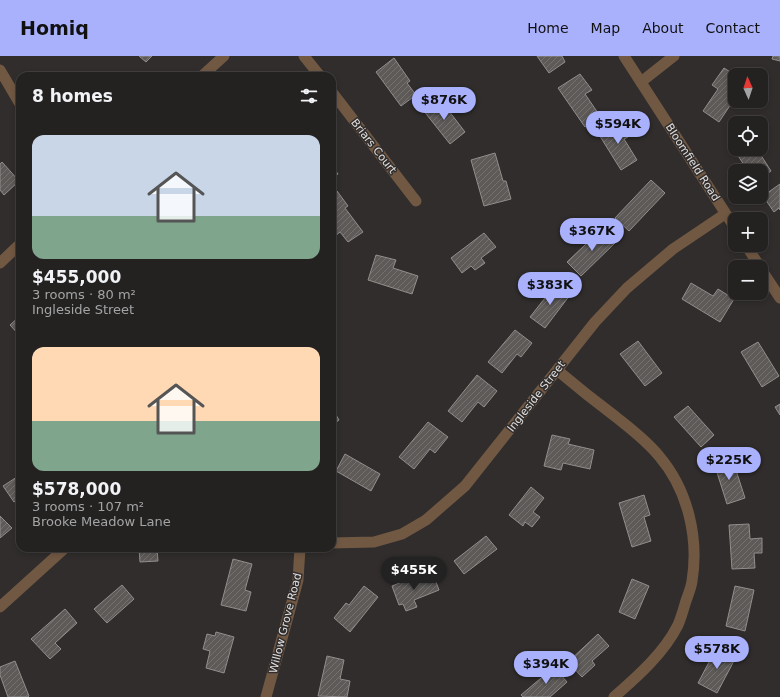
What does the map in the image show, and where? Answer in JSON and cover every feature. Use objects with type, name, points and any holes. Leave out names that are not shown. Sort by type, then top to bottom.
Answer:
[{"type":"street","points":[[206,72],[224,56]]},
{"type":"street","points":[[304,56],[317,72]]},
{"type":"street","name":"Bloomfield Road","points":[[624,56],[728,218]]},
{"type":"street","points":[[641,82],[674,56]]},
{"type":"street","points":[[0,70],[16,97]]},
{"type":"street","name":"Briars Court","points":[[336,97],[416,201]]},
{"type":"street","name":"Ingleside Street","points":[[336,543],[374,542],[402,534],[426,520],[465,486],[595,322],[627,288],[673,249],[725,214]]},
{"type":"street","points":[[0,263],[16,248]]},
{"type":"street","points":[[768,280],[780,298]]},
{"type":"street","points":[[557,370],[635,432],[659,456],[672,475],[685,500],[693,535],[694,559],[692,582],[679,624],[662,650],[635,679],[614,697]]},
{"type":"street","points":[[0,608],[60,552]]},
{"type":"street","name":"Willow Grove Road","points":[[266,697],[298,580],[300,552]]},
{"type":"building","points":[[139,56],[152,56],[146,62]]},
{"type":"building","points":[[537,56],[562,56],[565,62],[549,73]]},
{"type":"building","points":[[773,56],[780,56],[780,61],[772,59]]},
{"type":"building","points":[[394,58],[410,81],[407,83],[416,95],[401,106],[376,72]]},
{"type":"building","points":[[724,68],[728,71],[728,108],[719,122],[703,111],[718,89],[712,85]]},
{"type":"building","points":[[580,74],[592,90],[585,94],[600,116],[585,127],[558,88]]},
{"type":"building","points":[[439,98],[465,132],[450,144],[423,110]]},
{"type":"building","points":[[618,121],[628,137],[624,139],[637,160],[621,170],[598,133]]},
{"type":"building","points":[[495,153],[503,181],[506,181],[511,199],[484,206],[471,160]]},
{"type":"building","points":[[738,156],[761,156],[767,164],[743,164]]},
{"type":"building","points":[[2,162],[16,178],[16,184],[4,195],[0,190],[0,164]]},
{"type":"building","points":[[768,166],[771,171],[768,173]]},
{"type":"building","points":[[651,180],[665,193],[629,231],[615,218]]},
{"type":"building","points":[[780,184],[780,210],[779,208],[774,212],[768,203],[768,192]]},
{"type":"building","points":[[336,192],[348,206],[345,208],[363,232],[348,242],[340,232],[336,235]]},
{"type":"building","points":[[604,227],[617,241],[581,276],[567,262]]},
{"type":"building","points":[[484,233],[496,247],[481,258],[485,263],[475,270],[471,266],[462,273],[451,258]]},
{"type":"building","points":[[376,255],[396,260],[393,268],[418,276],[412,294],[368,280]]},
{"type":"building","points":[[691,283],[713,296],[718,289],[728,295],[728,300],[733,300],[720,322],[682,299]]},
{"type":"building","points":[[556,284],[570,295],[545,328],[530,317]]},
{"type":"building","points":[[16,320],[16,332],[10,325]]},
{"type":"building","points":[[515,330],[532,343],[521,357],[517,354],[502,373],[488,362]]},
{"type":"building","points":[[638,341],[662,373],[645,386],[620,354]]},
{"type":"building","points":[[758,342],[779,376],[762,387],[741,352]]},
{"type":"building","points":[[477,375],[497,391],[484,407],[478,402],[462,422],[448,411]]},
{"type":"building","points":[[780,404],[780,415],[775,407]]},
{"type":"building","points":[[688,406],[714,435],[701,447],[674,417]]},
{"type":"building","points":[[336,415],[339,420],[336,422]]},
{"type":"building","points":[[428,422],[448,437],[435,453],[430,449],[414,469],[399,457]]},
{"type":"building","points":[[552,435],[570,439],[568,444],[594,450],[590,469],[563,463],[561,470],[544,466]]},
{"type":"building","points":[[345,454],[380,474],[371,491],[336,471]]},
{"type":"building","points":[[732,458],[745,498],[727,504],[714,463]]},
{"type":"building","points":[[16,478],[16,501],[14,502],[3,486]]},
{"type":"building","points":[[531,487],[544,498],[533,512],[540,517],[532,527],[525,522],[523,526],[509,515]]},
{"type":"building","points":[[644,495],[650,515],[644,517],[651,541],[632,547],[619,503]]},
{"type":"building","points":[[0,516],[12,528],[0,538]]},
{"type":"building","points":[[749,524],[750,539],[762,538],[762,553],[754,553],[755,568],[732,569],[729,525]]},
{"type":"building","points":[[486,536],[497,549],[464,574],[454,561]]},
{"type":"building","points":[[139,552],[157,552],[158,561],[140,562]]},
{"type":"building","points":[[233,559],[252,564],[245,590],[251,592],[246,611],[221,605]]},
{"type":"building","points":[[433,574],[439,590],[414,600],[417,607],[406,611],[403,604],[399,605],[392,586],[409,579],[410,582]]},
{"type":"building","points":[[632,579],[649,586],[635,619],[619,612]]},
{"type":"building","points":[[122,585],[134,599],[107,623],[94,609]]},
{"type":"building","points":[[364,586],[378,597],[350,632],[334,618],[346,603],[349,605]]},
{"type":"building","points":[[735,586],[754,590],[745,631],[726,626]]},
{"type":"building","points":[[65,609],[77,623],[55,643],[61,649],[50,659],[31,639]]},
{"type":"building","points":[[216,632],[234,637],[224,673],[206,668],[210,651],[203,649],[207,634],[215,636]]},
{"type":"building","points":[[598,634],[609,646],[592,661],[595,665],[582,677],[568,662]]},
{"type":"building","points":[[717,647],[736,657],[717,693],[698,683]]},
{"type":"building","points":[[327,656],[344,660],[340,679],[350,681],[347,697],[318,696]]},
{"type":"building","points":[[15,661],[29,696],[28,697],[8,697],[0,675],[0,667]]},
{"type":"building","points":[[554,667],[567,682],[550,697],[523,697],[521,695]]}]
